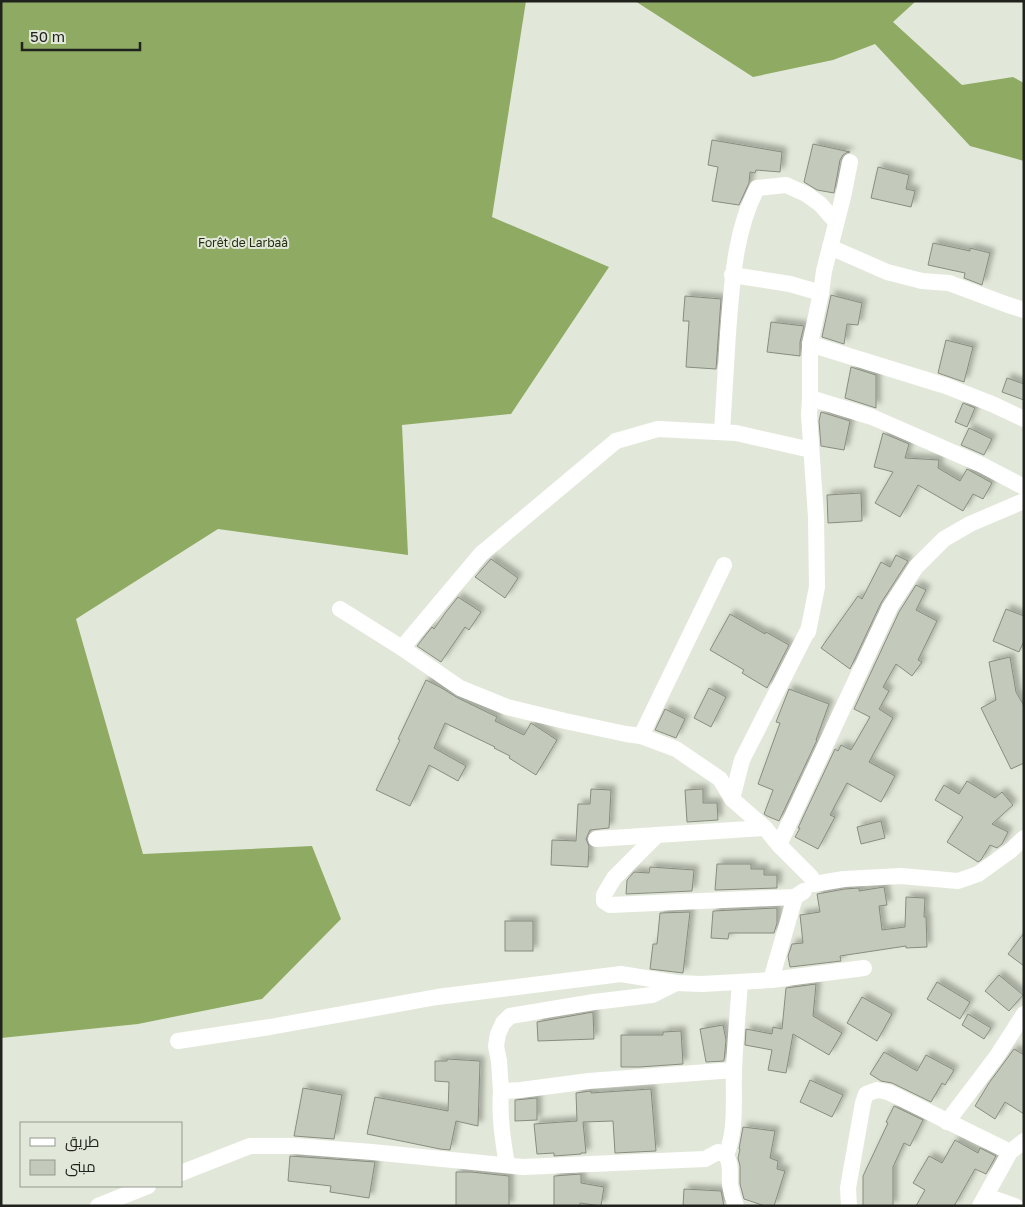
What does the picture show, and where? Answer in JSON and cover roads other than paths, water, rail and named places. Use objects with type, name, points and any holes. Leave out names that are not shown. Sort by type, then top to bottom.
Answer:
[{"type":"street","points":[[732,799],[742,760],[808,632],[817,587],[816,517],[809,415],[810,344],[822,293],[824,271],[850,162]]},
{"type":"street","points":[[722,432],[732,274],[749,204],[757,188],[786,185],[806,194],[820,204],[836,222]]},
{"type":"street","points":[[830,247],[887,272],[922,281],[948,283],[1008,306],[1024,310]]},
{"type":"street","points":[[732,274],[790,284],[822,293]]},
{"type":"street","points":[[810,344],[946,386],[1024,419]]},
{"type":"street","points":[[810,398],[872,417],[982,465],[1024,486]]},
{"type":"street","points":[[402,648],[480,554],[616,440],[658,429],[722,432],[736,433],[811,450]]},
{"type":"street","points":[[779,845],[890,607],[916,567],[944,539],[970,524],[1024,501]]},
{"type":"street","points":[[641,736],[724,565]]},
{"type":"street","points":[[340,608],[460,688],[508,707],[573,723],[641,736],[676,749],[720,779],[732,799],[766,828],[779,845],[811,877],[814,884]]},
{"type":"street","points":[[596,839],[766,828]]},
{"type":"street","points":[[657,835],[614,878],[606,890],[604,901],[610,905],[795,897],[814,884],[844,879],[900,876],[958,881],[978,874],[1010,851],[1024,838]]},
{"type":"street","points":[[771,980],[795,897]]},
{"type":"street","points":[[178,1041],[270,1027],[437,997],[621,974],[676,983],[702,984],[771,980],[864,968]]},
{"type":"street","points":[[736,1206],[732,1198],[730,1164],[726,1155],[730,1144],[734,1114],[734,1070],[740,982]]},
{"type":"street","points":[[506,1165],[501,1128],[501,1091],[496,1046],[498,1034],[503,1023],[510,1016],[594,1002],[652,995],[676,983]]},
{"type":"street","points":[[947,1122],[997,1056],[1024,1014]]},
{"type":"street","points":[[501,1091],[589,1081],[734,1070]]},
{"type":"street","points":[[849,1206],[848,1188],[862,1103],[866,1094],[877,1090],[888,1092],[1010,1152]]},
{"type":"street","points":[[1015,1206],[983,1201],[1010,1152],[1024,1141]]},
{"type":"street","points":[[182,1173],[250,1146],[294,1146],[333,1149],[523,1167],[706,1159],[718,1152],[726,1155]]},
{"type":"street","points":[[98,1206],[146,1187]]},
{"type":"park label","name":"Forêt de Larbaâ","points":[[243,243]]}]
